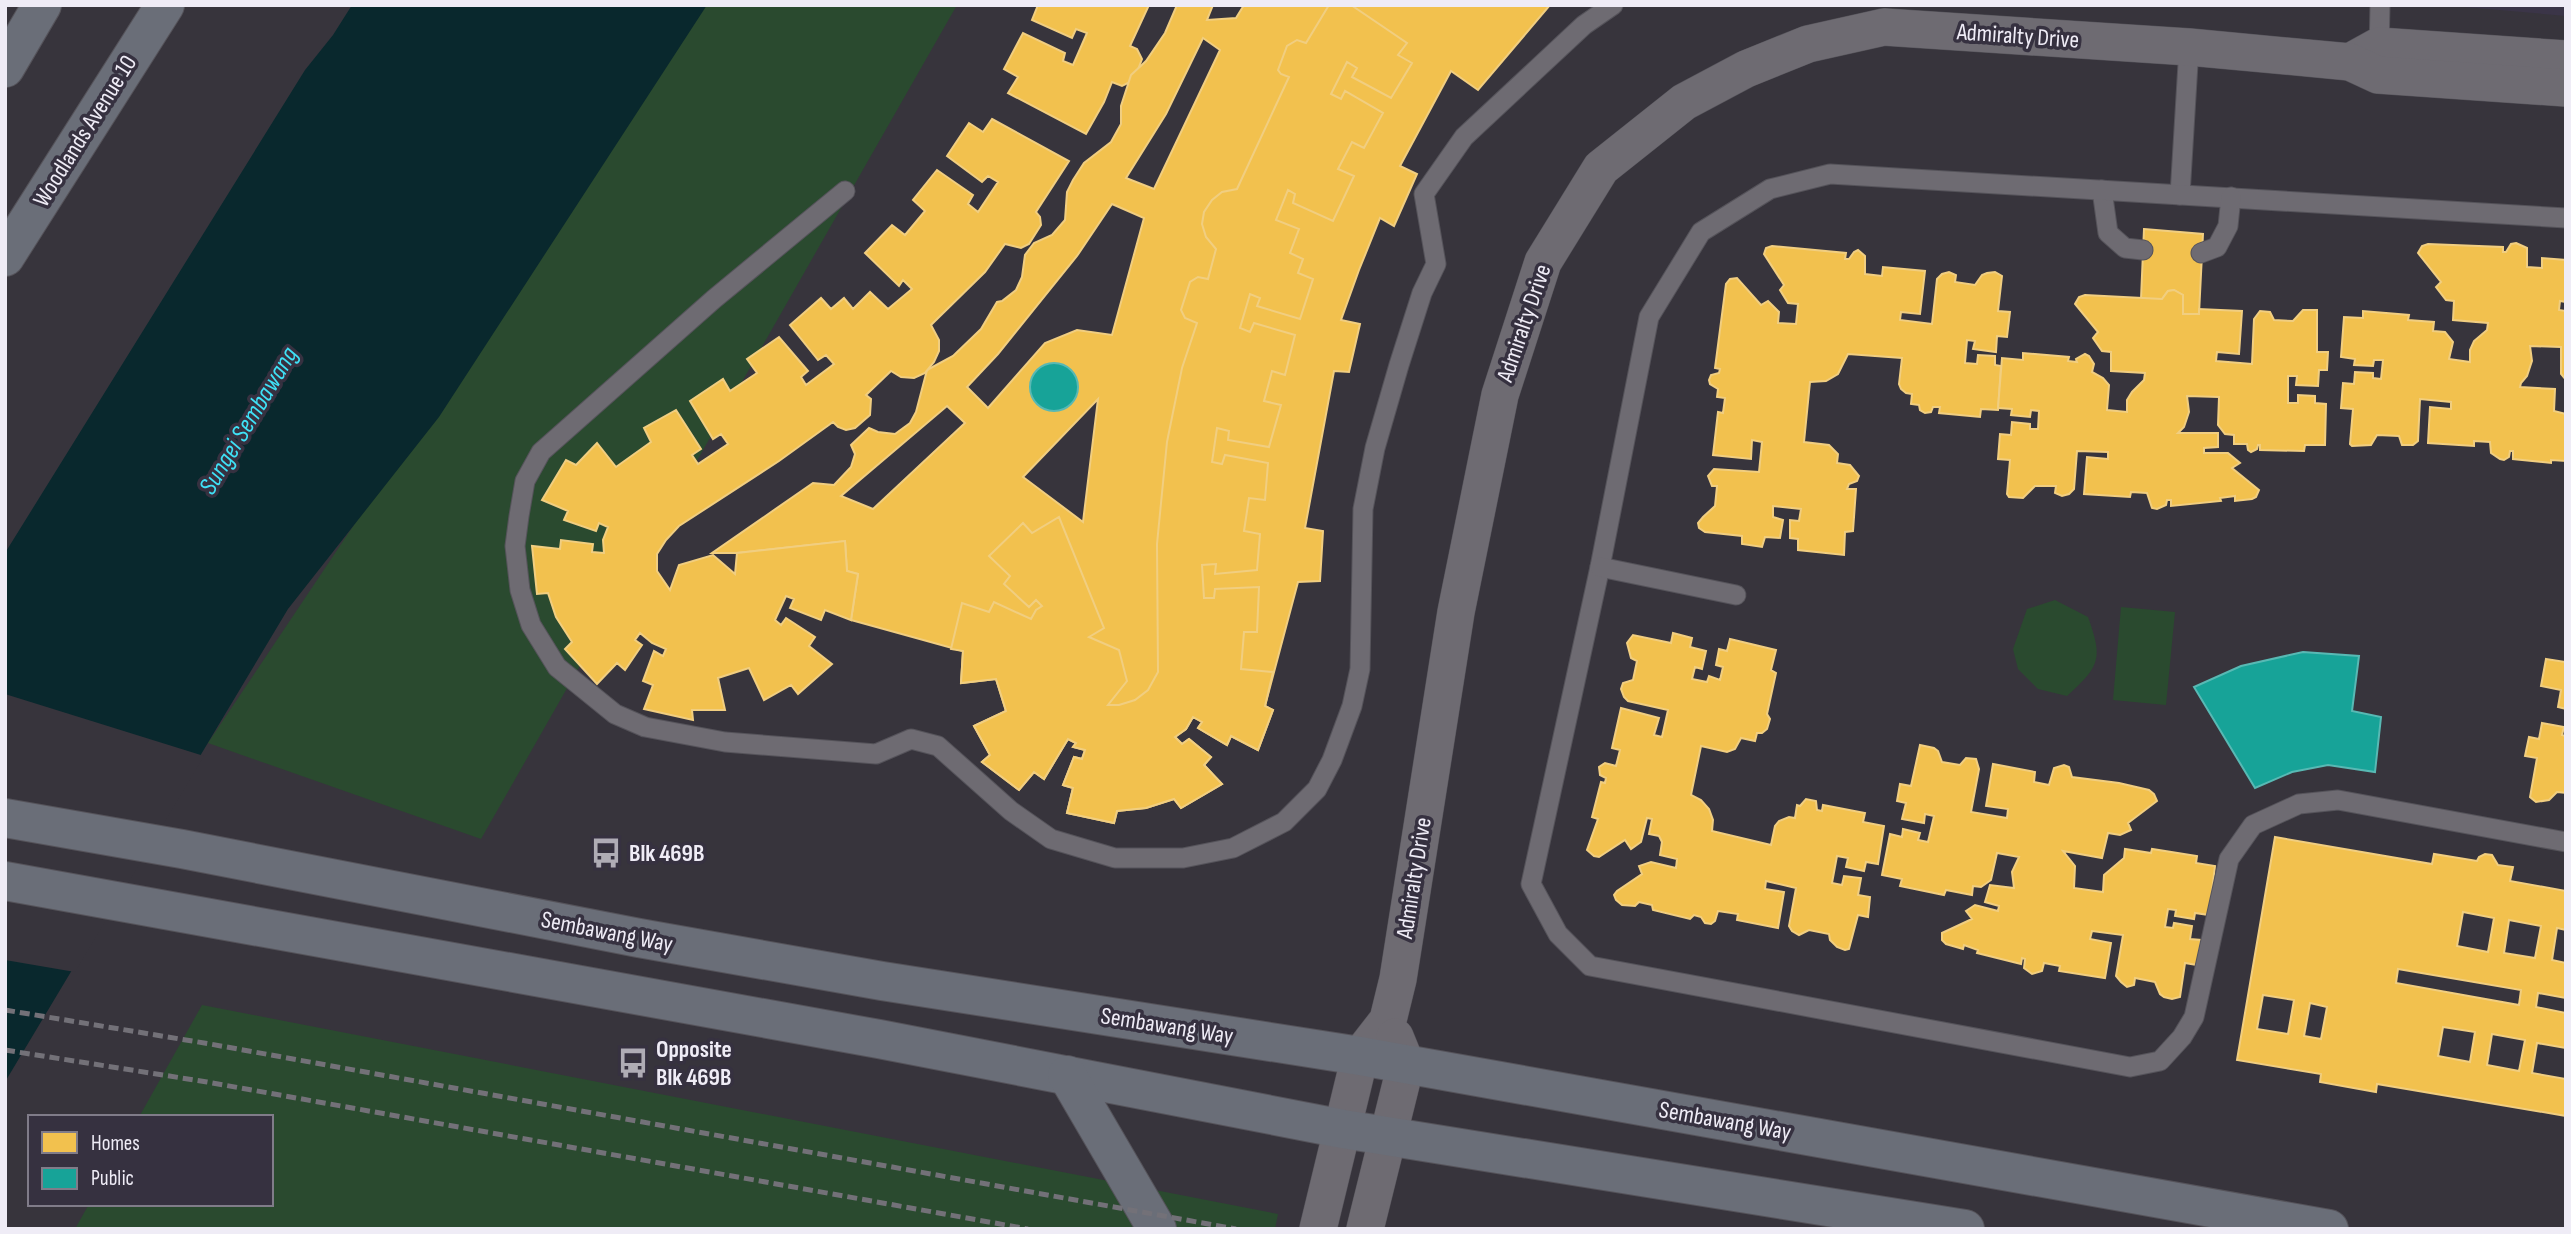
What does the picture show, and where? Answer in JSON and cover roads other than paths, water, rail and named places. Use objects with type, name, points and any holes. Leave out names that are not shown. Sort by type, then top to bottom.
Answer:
[{"type":"main road","points":[[5,68],[42,5]]},
{"type":"main road","name":"Woodlands Avenue 10","points":[[5,257],[165,5]]},
{"type":"main road","name":"Sembawang Way","points":[[5,818],[639,938],[882,981],[1360,1056],[2329,1229]]},
{"type":"main road","points":[[5,881],[1067,1075],[1342,1129],[1965,1229]]},
{"type":"main road","points":[[1067,1075],[1157,1229]]},
{"type":"street","name":"Admiralty Drive","points":[[1360,1056],[1388,1020],[1398,979],[1457,612],[1500,395],[1543,262],[1601,168],[1684,103],[1746,69],[1808,44],[1884,27],[2369,61],[2566,89]]},
{"type":"street","name":"Admiralty Drive","points":[[2369,61],[2566,59]]},
{"type":"street","points":[[1364,1229],[1406,1064],[1388,1020]]},
{"type":"street","points":[[1318,1229],[1360,1056]]},
{"type":"lane","points":[[845,191],[714,299],[541,452],[525,481],[515,545],[520,590],[531,625],[557,667],[615,714],[645,727],[725,742],[876,754],[911,739],[938,746],[1011,811],[1051,839],[1115,858],[1183,858],[1233,848],[1284,822],[1317,789],[1332,760],[1352,706],[1360,669],[1363,509],[1376,448],[1399,365],[1422,293],[1436,264],[1424,194],[1464,137],[1584,25],[1614,5]]},
{"type":"lane","points":[[2369,61],[2380,5]]},
{"type":"lane","points":[[2180,195],[2189,47]]},
{"type":"lane","points":[[2566,218],[1830,174],[1770,189],[1701,232],[1649,317],[1600,567],[1531,884],[1558,934],[1590,966],[2130,1067],[2160,1061],[2182,1037],[2194,1017],[2229,859],[2253,825],[2299,804],[2337,800],[2566,842]]},
{"type":"lane","points":[[2102,190],[2108,233],[2125,248],[2143,250]]},
{"type":"lane","points":[[2201,253],[2217,247],[2228,226],[2231,197]]},
{"type":"lane","points":[[1600,567],[1736,595]]},
{"type":"water","name":"Sungei Sembawang","points":[[352,5],[707,5],[439,417],[288,609],[5,1082],[5,553],[305,70],[333,35]]},
{"type":"railway","points":[[5,1010],[210,1044],[1236,1229]]},
{"type":"railway","points":[[5,1050],[207,1082],[1028,1229]]},
{"type":"place","name":"Blk 469B","points":[[606,853]]},
{"type":"place","name":"Opposite Blk 469B","points":[[633,1063]]}]
